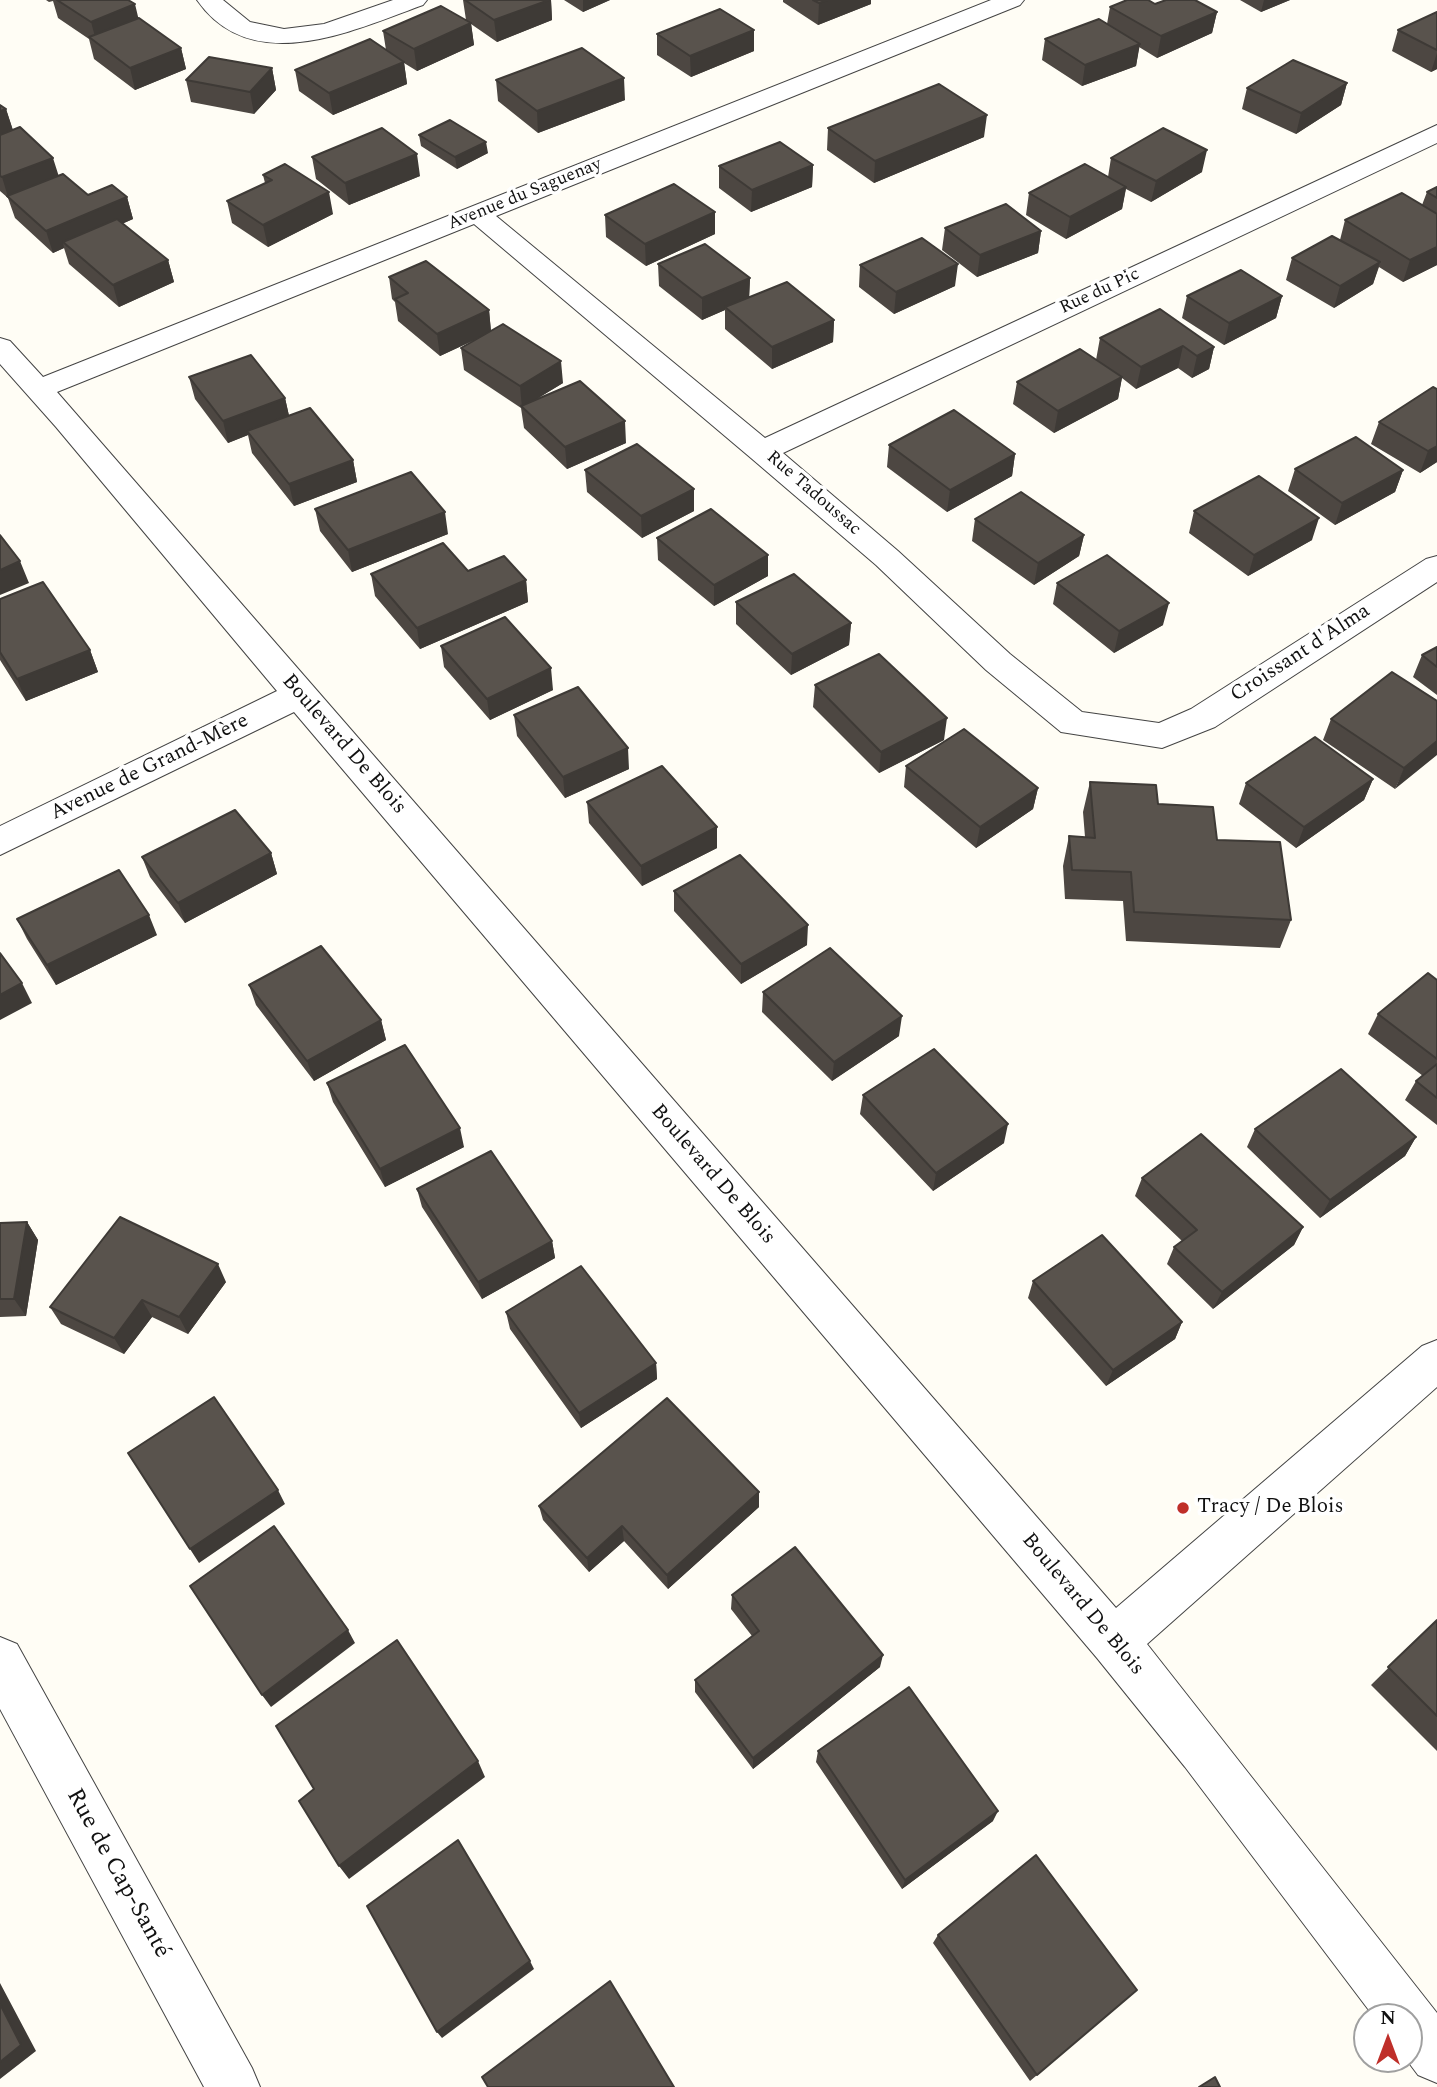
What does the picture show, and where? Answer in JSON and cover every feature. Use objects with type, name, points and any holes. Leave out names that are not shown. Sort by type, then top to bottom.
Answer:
[{"type":"street","points":[[209,0],[241,27],[264,35],[300,36],[312,36],[415,0]]},
{"type":"street","name":"Avenue du Saguenay","points":[[38,389],[478,214],[973,6],[1012,0]]},
{"type":"street","name":"Rue du Pic","points":[[762,451],[1437,133]]},
{"type":"street","name":"Rue Tadoussac","points":[[478,214],[762,451],[887,558],[998,662],[1073,723],[1162,736]]},
{"type":"street","name":"Boulevard De Blois","points":[[0,347],[1114,1641],[1202,1750],[1396,2003]]},
{"type":"street","name":"Croissant d'Alma","points":[[1162,736],[1203,718],[1437,567]]},
{"type":"street","name":"Avenue de Grand-Mère","points":[[0,842],[299,695]]},
{"type":"street","points":[[1114,1641],[1437,1360]]},
{"type":"street","name":"Rue de Cap-Santé","points":[[0,1661],[233,2087]]},
{"type":"street","name":"Boulevard De Blois","points":[[1423,2038],[1437,2056]]},
{"type":"building","points":[[57,0],[128,0],[135,4],[91,22]]},
{"type":"building","points":[[465,0],[549,0],[494,20]]},
{"type":"building","points":[[1127,0],[1148,0],[1155,4],[1166,0],[1195,0],[1217,12],[1161,36],[1110,7]]},
{"type":"building","points":[[441,6],[471,23],[414,49],[383,31]]},
{"type":"building","points":[[720,9],[754,30],[690,56],[657,34]]},
{"type":"building","points":[[1437,12],[1437,50],[1398,30]]},
{"type":"building","points":[[139,18],[181,48],[130,68],[89,37]]},
{"type":"building","points":[[1099,19],[1140,44],[1085,65],[1045,39]]},
{"type":"building","points":[[370,39],[404,62],[329,93],[295,70]]},
{"type":"building","points":[[582,48],[624,78],[537,111],[496,80]]},
{"type":"building","points":[[209,57],[272,68],[250,92],[186,80]]},
{"type":"building","points":[[1293,60],[1347,83],[1301,113],[1247,88]]},
{"type":"building","points":[[939,84],[987,115],[875,161],[828,128]]},
{"type":"building","points":[[450,120],[486,142],[455,157],[419,135]]},
{"type":"building","points":[[20,127],[53,158],[2,177],[0,135]]},
{"type":"building","points":[[382,128],[417,154],[345,183],[312,157]]},
{"type":"building","points":[[1163,128],[1207,150],[1156,181],[1111,158]]},
{"type":"building","points":[[780,142],[813,165],[752,190],[719,166]]},
{"type":"building","points":[[285,164],[329,192],[263,225],[227,201],[272,180],[263,175]]},
{"type":"building","points":[[1085,164],[1126,187],[1070,217],[1029,193]]},
{"type":"building","points":[[63,174],[88,195],[112,185],[127,197],[46,231],[7,196]]},
{"type":"building","points":[[674,184],[715,212],[645,244],[605,215]]},
{"type":"building","points":[[1437,187],[1437,198],[1427,192]]},
{"type":"building","points":[[1402,193],[1437,214],[1437,247],[1410,260],[1345,220]]},
{"type":"building","points":[[1006,204],[1041,231],[980,255],[945,228]]},
{"type":"building","points":[[117,219],[168,260],[113,285],[63,242]]},
{"type":"building","points":[[1332,236],[1380,262],[1340,286],[1292,258]]},
{"type":"building","points":[[922,238],[958,264],[896,292],[860,265]]},
{"type":"building","points":[[705,244],[750,278],[702,298],[658,264]]},
{"type":"building","points":[[426,261],[489,310],[437,334],[395,299],[408,293],[389,277]]},
{"type":"building","points":[[1241,270],[1282,296],[1229,323],[1187,296]]},
{"type":"building","points":[[787,282],[834,320],[772,347],[725,307]]},
{"type":"building","points":[[1160,309],[1214,347],[1197,356],[1183,346],[1141,367],[1100,338]]},
{"type":"building","points":[[503,324],[561,361],[520,386],[461,348]]},
{"type":"building","points":[[1080,349],[1122,377],[1058,411],[1017,382]]},
{"type":"building","points":[[251,355],[285,398],[223,421],[189,377]]},
{"type":"building","points":[[580,381],[625,421],[565,447],[521,406]]},
{"type":"building","points":[[1433,387],[1437,389],[1437,446],[1428,451],[1379,422]]},
{"type":"building","points":[[310,408],[353,460],[289,484],[247,431]]},
{"type":"building","points":[[954,410],[1015,454],[950,490],[889,445]]},
{"type":"building","points":[[1356,437],[1403,470],[1342,503],[1295,469]]},
{"type":"building","points":[[637,444],[694,489],[641,516],[585,470]]},
{"type":"building","points":[[411,472],[445,512],[348,550],[315,509]]},
{"type":"building","points":[[1259,476],[1319,518],[1254,555],[1194,511]]},
{"type":"building","points":[[1021,492],[1084,535],[1038,563],[975,519]]},
{"type":"building","points":[[711,509],[768,555],[714,585],[657,538]]},
{"type":"building","points":[[0,535],[20,561],[0,570]]},
{"type":"building","points":[[443,543],[468,571],[504,556],[526,580],[417,628],[371,574]]},
{"type":"building","points":[[1107,555],[1169,603],[1119,631],[1057,583]]},
{"type":"building","points":[[794,574],[851,623],[792,654],[736,602]]},
{"type":"building","points":[[43,582],[90,650],[17,679],[0,652],[0,599]]},
{"type":"building","points":[[505,617],[551,668],[487,699],[441,646]]},
{"type":"building","points":[[1437,647],[1437,667],[1422,655]]},
{"type":"building","points":[[879,654],[947,718],[881,752],[815,685]]},
{"type":"building","points":[[1392,672],[1437,701],[1437,741],[1404,768],[1331,719]]},
{"type":"building","points":[[578,687],[628,748],[563,777],[514,715]]},
{"type":"building","points":[[964,729],[1038,788],[980,827],[906,766]]},
{"type":"building","points":[[1315,737],[1373,779],[1304,827],[1246,783]]},
{"type":"building","points":[[662,766],[717,827],[641,866],[587,802]]},
{"type":"building","points":[[1090,782],[1156,785],[1158,804],[1213,807],[1217,840],[1280,842],[1291,920],[1134,912],[1131,872],[1072,870],[1069,836],[1095,838]]},
{"type":"building","points":[[235,810],[271,853],[178,903],[142,857]]},
{"type":"building","points":[[740,855],[808,925],[741,964],[674,891]]},
{"type":"building","points":[[119,870],[149,915],[47,965],[17,919]]},
{"type":"building","points":[[321,946],[381,1020],[307,1061],[249,985]]},
{"type":"building","points":[[830,948],[902,1016],[834,1062],[763,992]]},
{"type":"building","points":[[0,953],[22,983],[0,995]]},
{"type":"building","points":[[1428,973],[1437,980],[1437,1059],[1378,1014]]},
{"type":"building","points":[[405,1045],[460,1128],[380,1169],[327,1083]]},
{"type":"building","points":[[934,1049],[1008,1124],[936,1173],[863,1095]]},
{"type":"building","points":[[1437,1064],[1437,1098],[1416,1081]]},
{"type":"building","points":[[1341,1069],[1416,1137],[1330,1200],[1255,1129]]},
{"type":"building","points":[[1201,1134],[1303,1227],[1222,1292],[1174,1247],[1197,1230],[1142,1178]]},
{"type":"building","points":[[491,1151],[552,1241],[478,1282],[417,1189]]},
{"type":"building","points":[[120,1217],[218,1264],[179,1317],[142,1300],[114,1338],[50,1307]]},
{"type":"building","points":[[27,1222],[14,1299],[0,1299],[0,1223]]},
{"type":"building","points":[[1102,1235],[1182,1322],[1113,1370],[1033,1281]]},
{"type":"building","points":[[581,1266],[656,1363],[579,1413],[506,1312]]},
{"type":"building","points":[[214,1397],[278,1490],[190,1549],[128,1453]]},
{"type":"building","points":[[667,1398],[759,1492],[667,1575],[622,1526],[587,1558],[539,1506]]},
{"type":"building","points":[[274,1526],[348,1630],[262,1695],[190,1586]]},
{"type":"building","points":[[795,1547],[883,1655],[753,1758],[695,1680],[759,1631],[732,1595]]},
{"type":"building","points":[[1437,1620],[1437,1716],[1388,1667]]},
{"type":"building","points":[[397,1640],[478,1761],[339,1866],[299,1801],[314,1789],[276,1726]]},
{"type":"building","points":[[909,1687],[998,1811],[905,1880],[818,1751]]},
{"type":"building","points":[[458,1840],[530,1961],[437,2032],[367,1906]]},
{"type":"building","points":[[1036,1855],[1137,1990],[1037,2075],[938,1935]]},
{"type":"building","points":[[610,1981],[674,2087],[488,2087],[482,2077]]},
{"type":"building","points":[[0,2004],[21,2045],[0,2062]]},
{"type":"building","points":[[1215,2077],[1220,2087],[1199,2087]]},
{"type":"place","name":"Tracy / De Blois","points":[[1183,1508]]}]
